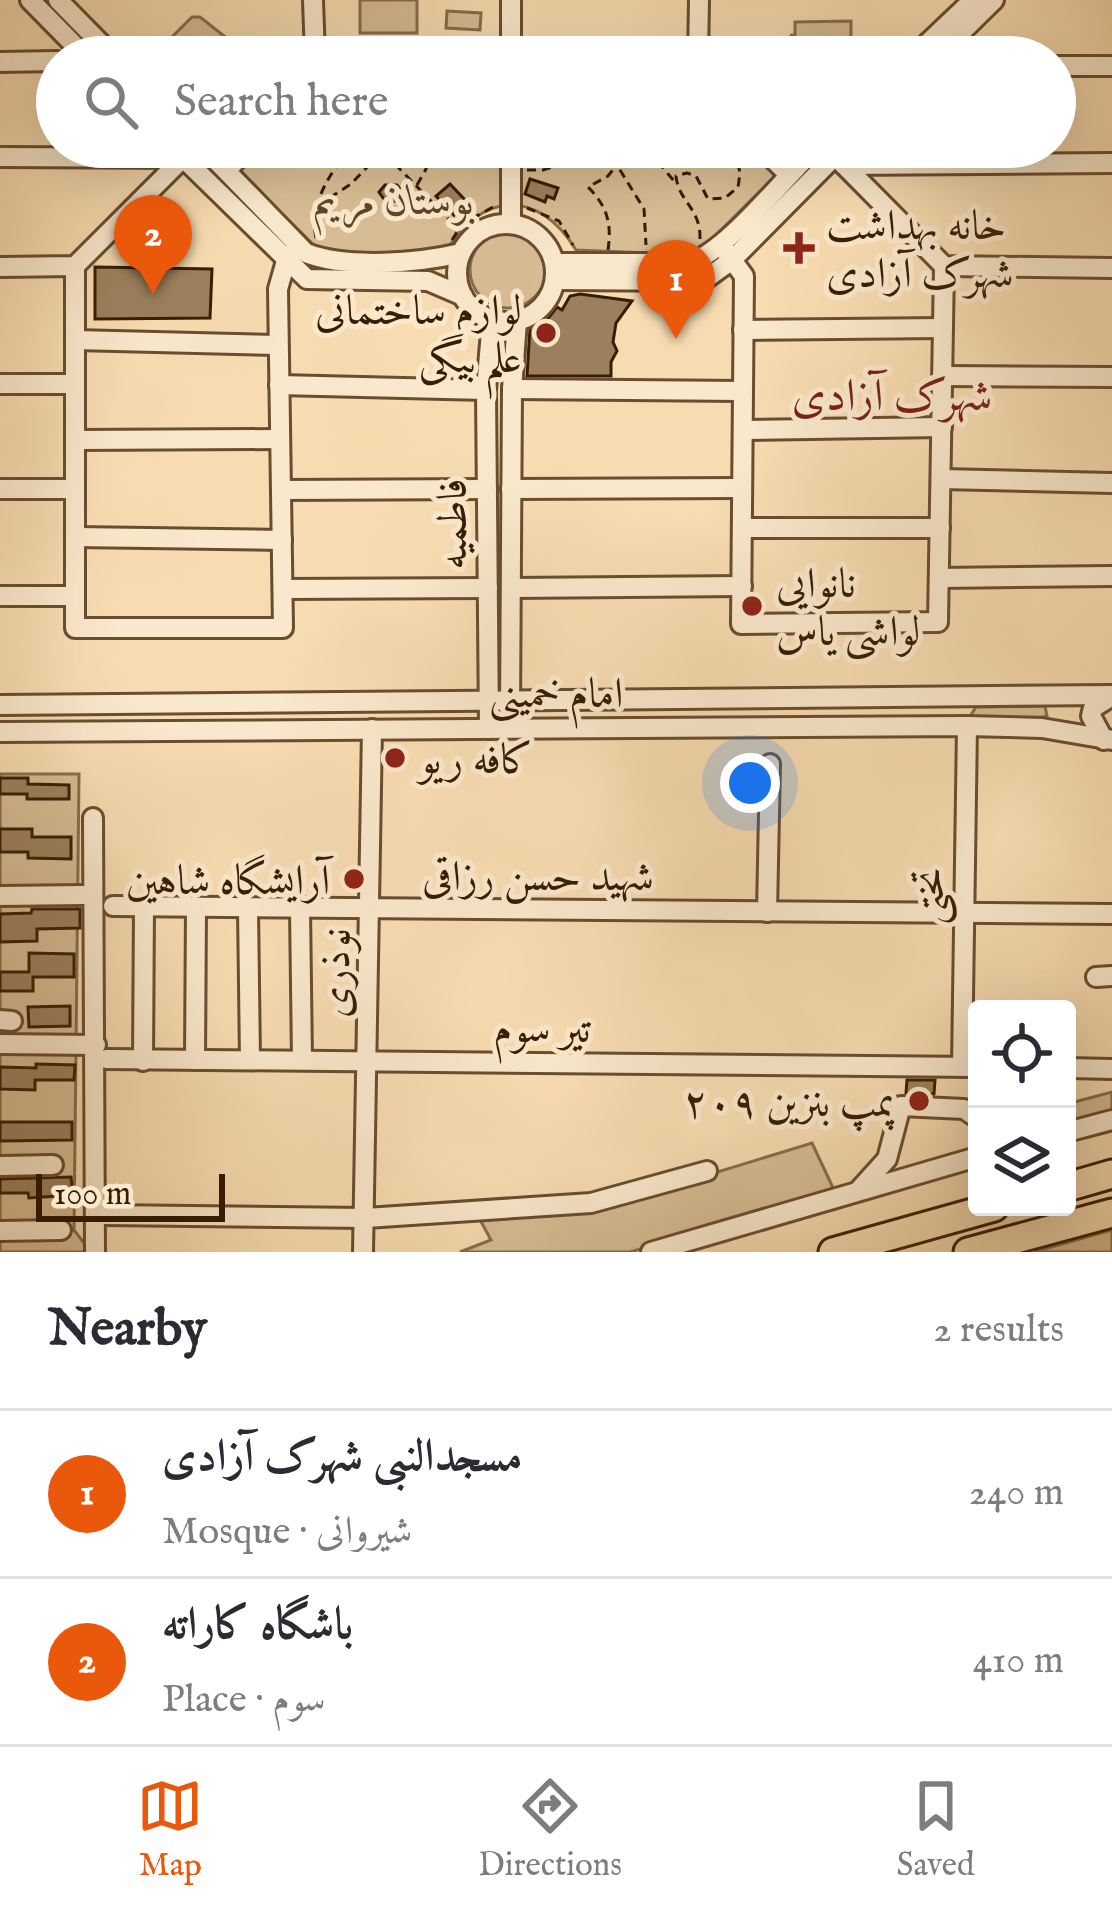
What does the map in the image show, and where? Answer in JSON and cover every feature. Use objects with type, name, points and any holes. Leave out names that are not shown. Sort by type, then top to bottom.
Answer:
[{"type":"highway","points":[[1076,1184],[1112,1174]]},
{"type":"highway","points":[[968,1252],[1112,1213]]},
{"type":"highway","points":[[833,1252],[968,1214]]},
{"type":"street","points":[[30,0],[62,36]]},
{"type":"street","points":[[58,0],[93,36]]},
{"type":"street","points":[[313,0],[314,36]]},
{"type":"street","points":[[511,0],[511,36]]},
{"type":"street","points":[[698,36],[699,0]]},
{"type":"street","points":[[935,36],[974,0]]},
{"type":"street","points":[[957,36],[994,0]]},
{"type":"street","points":[[0,62],[36,61]]},
{"type":"street","points":[[1076,66],[1112,66]]},
{"type":"street","points":[[0,157],[36,156]]},
{"type":"street","points":[[1076,160],[1112,163]]},
{"type":"street","points":[[167,168],[75,266],[75,628],[283,628],[278,289],[296,248]]},
{"type":"street","points":[[203,168],[296,248],[324,260],[426,262],[453,253],[481,230],[511,224],[544,240],[555,272],[542,306],[517,321],[480,315],[463,296],[428,281],[307,279],[296,248],[227,170]]},
{"type":"street","points":[[511,168],[511,224]]},
{"type":"street","points":[[782,168],[788,174]]},
{"type":"street","points":[[555,272],[692,282],[717,274],[726,253],[788,174],[802,168]]},
{"type":"street","points":[[726,253],[820,168]]},
{"type":"street","points":[[726,253],[743,276],[740,625],[938,622],[944,266],[849,168]]},
{"type":"street","points":[[453,253],[463,296]]},
{"type":"street","points":[[0,267],[75,266]]},
{"type":"street","points":[[944,266],[1112,268]]},
{"type":"street","name":"فاطمیه","points":[[489,729],[486,390],[492,320]]},
{"type":"street","name":"فاطمیه","points":[[510,729],[512,389],[517,321]]},
{"type":"street","points":[[743,330],[944,328]]},
{"type":"street","points":[[75,340],[278,345]]},
{"type":"street","points":[[943,376],[1112,377]]},
{"type":"street","points":[[0,384],[75,384]]},
{"type":"street","points":[[280,385],[486,390]]},
{"type":"street","points":[[512,389],[743,391]]},
{"type":"street","points":[[742,430],[942,427]]},
{"type":"street","points":[[75,440],[280,439]]},
{"type":"street","points":[[941,479],[1112,483]]},
{"type":"street","points":[[511,489],[742,488]]},
{"type":"street","points":[[0,489],[75,489]]},
{"type":"street","points":[[281,490],[487,489]]},
{"type":"street","points":[[742,528],[940,528]]},
{"type":"street","points":[[75,536],[282,540]]},
{"type":"street","points":[[939,578],[1112,575]]},
{"type":"street","points":[[512,588],[742,586]]},
{"type":"street","points":[[283,590],[488,588]]},
{"type":"street","points":[[0,596],[75,596]]},
{"type":"street","points":[[1042,728],[1060,716],[1060,707],[1048,696]]},
{"type":"street","points":[[1108,740],[1091,716],[1093,707],[1112,696]]},
{"type":"street","name":"امام خمینی","points":[[0,705],[1112,696]]},
{"type":"street","name":"امام خمینی","points":[[0,732],[967,726],[1042,728],[1108,740]]},
{"type":"street","name":"تختی","points":[[967,726],[963,914],[968,1042]]},
{"type":"street","name":"نوذری","points":[[363,1252],[373,729]]},
{"type":"street","points":[[767,912],[770,764]]},
{"type":"street","points":[[93,818],[101,1052],[95,1252]]},
{"type":"street","points":[[0,896],[85,896]]},
{"type":"street","name":"شهید حسن رزاقی","points":[[112,906],[1112,914]]},
{"type":"street","points":[[143,1060],[144,907]]},
{"type":"street","points":[[301,908],[302,1060]]},
{"type":"street","points":[[196,909],[196,1060]]},
{"type":"street","points":[[248,909],[250,1060]]},
{"type":"street","name":"تیر سوم","points":[[0,1044],[143,1060],[968,1067]]},
{"type":"street","points":[[1076,1068],[1112,1069]]},
{"type":"street","points":[[857,1192],[886,1159],[901,1106],[968,1112]]},
{"type":"street","points":[[1076,1130],[1112,1120]]},
{"type":"street","points":[[651,1252],[968,1160]]},
{"type":"street","points":[[0,1166],[52,1166]]},
{"type":"street","points":[[104,1215],[366,1218],[591,1203],[706,1172]]},
{"type":"street","points":[[0,1231],[61,1230]]},
{"type":"path","points":[[296,248],[320,251],[312,220],[336,168]]},
{"type":"path","points":[[315,206],[351,184],[366,168]]},
{"type":"path","points":[[399,168],[459,229]]},
{"type":"path","points":[[417,186],[426,168]]},
{"type":"path","points":[[512,170],[550,168]]},
{"type":"path","points":[[592,251],[608,252],[610,236],[602,201],[588,187],[614,168]]},
{"type":"path","points":[[617,168],[644,209],[644,253]]},
{"type":"path","points":[[663,168],[697,211],[699,252]]},
{"type":"path","points":[[676,182],[676,176],[687,172],[696,176],[708,199],[725,197],[738,187],[743,168]]},
{"type":"path","points":[[453,253],[459,229],[495,206]]},
{"type":"path","points":[[523,206],[559,221],[576,250]]},
{"type":"green space","points":[[360,0],[417,0],[417,33],[360,33]]},
{"type":"green space","points":[[447,11],[481,13],[480,30],[446,28]]},
{"type":"green space","points":[[192,17],[200,17],[224,36],[173,36]]},
{"type":"green space","points":[[851,21],[851,36],[795,36],[795,22]]},
{"type":"green space","name":"بوستان مریم","points":[[771,168],[777,174],[696,255],[576,250],[545,216],[510,205],[475,218],[445,253],[321,252],[236,169]]},
{"type":"green space","points":[[508,232],[523,234],[535,243],[544,255],[544,285],[535,297],[523,306],[508,308],[493,306],[481,297],[472,285],[470,270],[472,255],[481,243],[493,234]]},
{"type":"green space","points":[[1045,706],[1047,716],[1043,717],[971,715],[976,707]]},
{"type":"green space","points":[[0,774],[79,774],[74,1230],[91,1252],[0,1252]]},
{"type":"green space","points":[[1112,1092],[1112,1114],[1076,1124],[1076,1102]]},
{"type":"green space","points":[[812,1143],[836,1194],[630,1252],[460,1252],[491,1240],[478,1216],[587,1212]]},
{"type":"green space","points":[[1112,1230],[1112,1252],[1034,1252]]},
{"type":"building","points":[[530,179],[558,188],[554,199],[547,196],[545,202],[525,194]]},
{"type":"building","points":[[450,184],[467,202],[454,215],[436,196]]},
{"type":"building","points":[[385,185],[397,185],[403,192],[396,201],[386,202],[379,192]]},
{"type":"building","points":[[95,267],[212,269],[210,318],[95,319]]},
{"type":"building","points":[[570,296],[632,301],[616,323],[613,342],[617,351],[611,376],[527,376],[530,328],[546,321],[557,307],[562,310]]},
{"type":"building","points":[[0,778],[69,785],[69,799],[0,794]]},
{"type":"building","points":[[0,829],[32,829],[32,837],[71,837],[71,859],[0,852]]},
{"type":"building","points":[[32,909],[80,909],[80,928],[37,929],[37,941],[0,942],[0,914],[31,913]]},
{"type":"building","points":[[29,953],[74,954],[74,977],[33,977],[33,991],[0,991],[0,972],[29,972]]},
{"type":"building","points":[[70,1006],[70,1026],[29,1027],[28,1007]]},
{"type":"building","points":[[36,1064],[75,1065],[74,1080],[35,1080],[35,1090],[0,1089],[0,1067],[36,1068]]},
{"type":"building","points":[[907,1080],[935,1080],[934,1094],[906,1093]]},
{"type":"building","points":[[0,1122],[72,1122],[72,1140],[0,1141]]},
{"type":"building","points":[[71,1177],[73,1195],[29,1198],[28,1193],[0,1193],[0,1179]]},
{"type":"place","name":"خانه بهداشت شهرک آزادی","points":[[799,248]]},
{"type":"place","name":"باشگاه کاراته","points":[[153,294]]},
{"type":"place","name":"لوازم ساختمانی علم بیگی","points":[[546,333]]},
{"type":"place","name":"مسجدالنبی شهرک آزادی","points":[[676,339]]},
{"type":"place","name":"نانوایی لواشی یاس","points":[[752,606]]},
{"type":"place","name":"کافه ریو","points":[[395,758]]},
{"type":"place","name":"آرایشگاه شاهین","points":[[354,879]]},
{"type":"place","name":"پمپ بنزین ۲۰۹","points":[[919,1101]]},
{"type":"district","name":"شهرک آزادی","points":[[892,394]]}]
